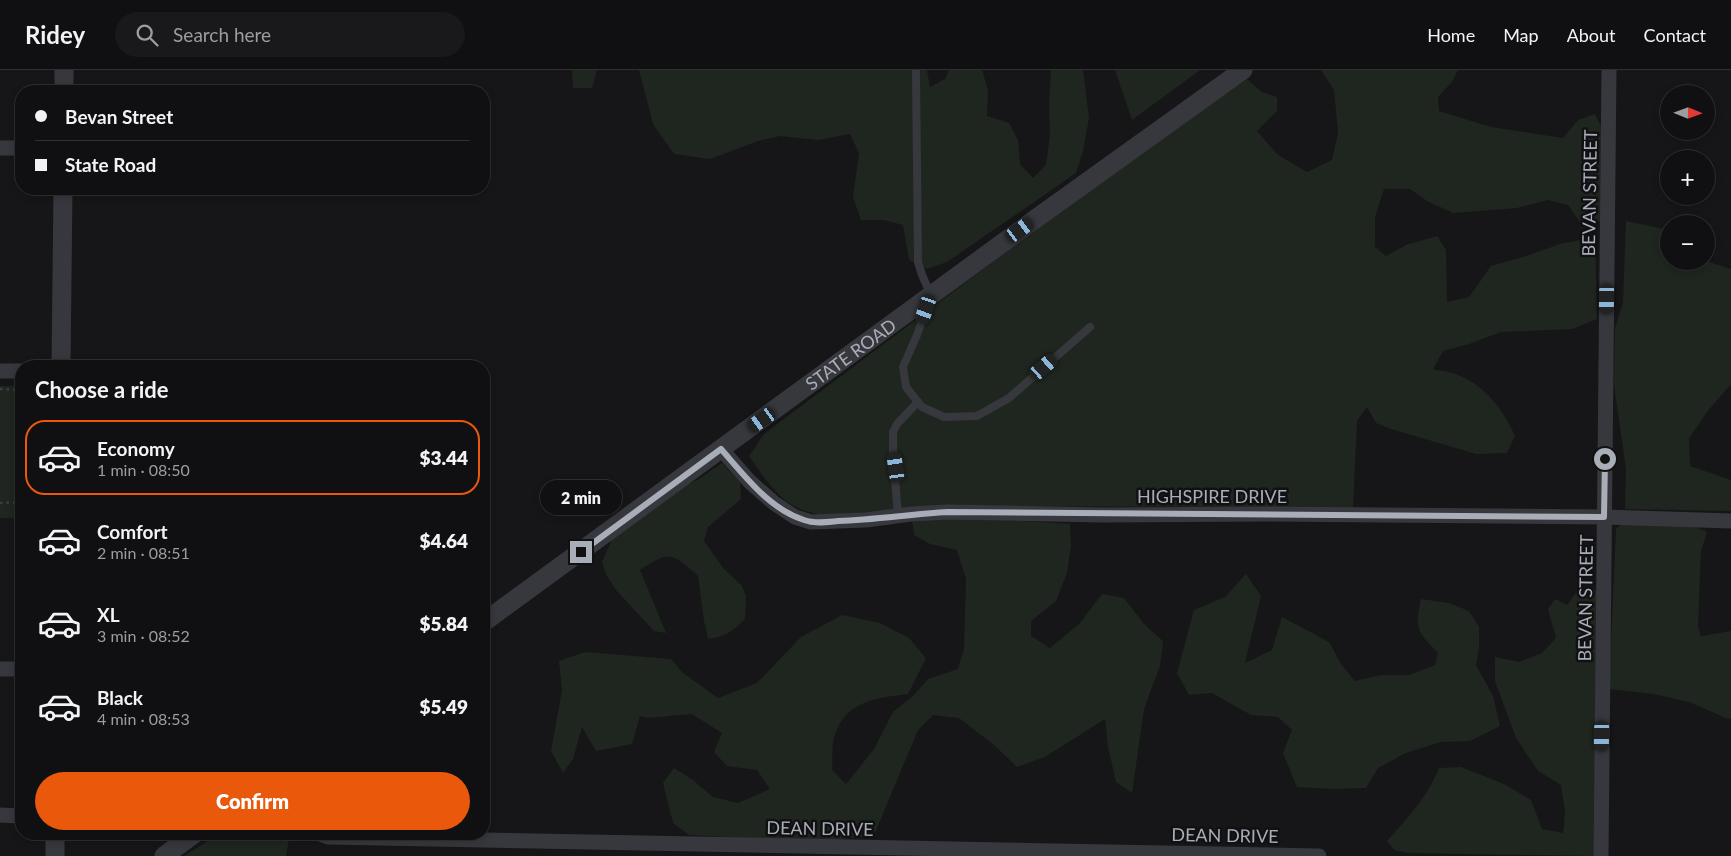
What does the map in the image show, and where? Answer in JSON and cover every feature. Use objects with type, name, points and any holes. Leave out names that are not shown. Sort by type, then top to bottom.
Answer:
[{"type":"street","points":[[64,70],[64,85]]},
{"type":"street","name":"STATE ROAD","points":[[490,618],[931,295],[1243,70]]},
{"type":"street","name":"BEVAN STREET","points":[[1601,856],[1609,70]]},
{"type":"street","points":[[0,148],[15,148]]},
{"type":"street","points":[[61,360],[63,195]]},
{"type":"street","points":[[0,371],[15,372]]},
{"type":"street","name":"HIGHSPIRE DRIVE","points":[[721,449],[750,482],[774,503],[803,520],[811,522],[948,512],[1604,517],[1731,520]]},
{"type":"street","points":[[0,669],[15,669]]},
{"type":"street","points":[[0,815],[15,816]]},
{"type":"street","points":[[55,840],[55,856]]},
{"type":"street","points":[[164,856],[186,840]]},
{"type":"street","name":"DEAN DRIVE","points":[[484,840],[1319,856]]},
{"type":"lane","points":[[916,70],[918,262],[931,295],[903,367],[906,387],[922,407],[944,417],[977,416],[1009,398],[1090,327]]},
{"type":"lane","points":[[898,516],[893,450],[894,432],[897,424],[918,402]]},
{"type":"path","points":[[0,389],[15,390]]},
{"type":"path","points":[[0,503],[15,502]]},
{"type":"shaded area","points":[[572,70],[597,70],[592,88],[573,88]]},
{"type":"shaded area","points":[[639,70],[927,70],[930,87],[945,79],[949,70],[982,70],[988,90],[987,116],[1009,123],[1018,140],[1020,164],[1033,178],[1046,165],[1050,135],[1051,70],[1083,70],[1089,118],[1083,151],[1076,173],[947,262],[927,269],[909,260],[903,225],[884,220],[861,220],[853,197],[859,153],[850,134],[818,140],[780,136],[758,141],[710,159],[674,154],[653,124]]},
{"type":"shaded area","points":[[1115,70],[1200,70],[1132,120]]},
{"type":"shaded area","points":[[1321,70],[1458,70],[1452,82],[1438,97],[1439,111],[1491,127],[1563,138],[1578,120],[1595,114],[1601,126],[1600,221],[1582,225],[1568,205],[1548,200],[1517,208],[1453,213],[1427,201],[1410,189],[1384,189],[1375,217],[1375,247],[1386,256],[1406,245],[1437,236],[1446,250],[1447,302],[1469,297],[1491,266],[1560,244],[1595,237],[1597,319],[1572,329],[1501,332],[1443,351],[1433,369],[1463,377],[1491,398],[1505,416],[1515,436],[1507,453],[1476,454],[1391,429],[1376,423],[1367,407],[1357,421],[1353,507],[912,506],[864,514],[830,515],[813,513],[798,508],[785,500],[761,474],[749,456],[764,434],[1050,219],[1247,79],[1262,92],[1277,97],[1277,111],[1257,131],[1278,155],[1307,172],[1332,160],[1338,133],[1334,90]]},
{"type":"shaded area","points":[[1626,221],[1660,228],[1660,270],[1715,270],[1715,264],[1731,269],[1731,384],[1707,412],[1689,438],[1690,466],[1731,480],[1731,511],[1625,509],[1626,469],[1614,385],[1615,328],[1623,303]]},
{"type":"shaded area","points":[[0,386],[15,386],[15,518],[0,518]]},
{"type":"shaded area","points":[[722,463],[740,482],[741,499],[708,527],[704,541],[724,569],[742,586],[746,596],[745,619],[728,633],[708,639],[698,576],[676,559],[665,557],[640,570],[666,633],[654,631],[616,590],[606,574],[602,562],[612,539],[686,485],[699,479]]},
{"type":"shaded area","points":[[943,516],[1070,524],[1071,545],[1067,573],[1056,601],[1031,621],[1031,636],[1050,648],[1079,624],[1102,594],[1124,598],[1144,624],[1163,641],[1160,666],[1144,709],[1132,793],[1116,782],[1108,747],[1105,719],[1045,757],[1017,767],[994,745],[959,718],[933,715],[918,730],[874,835],[821,842],[689,835],[673,823],[663,783],[674,768],[693,780],[713,797],[738,803],[770,789],[757,770],[727,766],[714,752],[722,733],[692,714],[647,718],[640,716],[632,744],[596,751],[582,727],[573,759],[563,773],[551,751],[562,690],[559,661],[585,652],[671,659],[682,672],[718,698],[757,683],[801,637],[842,615],[880,623],[909,638],[926,658],[908,694],[885,697],[864,703],[846,715],[840,724],[833,743],[832,770],[846,784],[874,749],[893,712],[913,696],[928,679],[958,669],[964,649],[966,579],[957,550],[930,544],[914,535],[912,521]]},
{"type":"shaded area","points":[[1622,524],[1696,527],[1707,532],[1701,551],[1698,626],[1701,636],[1731,631],[1731,718],[1728,719],[1689,702],[1654,694],[1609,689],[1616,529]]},
{"type":"shaded area","points":[[1246,574],[1261,596],[1245,663],[1272,650],[1282,617],[1329,642],[1341,664],[1355,681],[1381,675],[1409,675],[1435,665],[1438,653],[1419,630],[1418,618],[1421,599],[1449,603],[1469,611],[1479,627],[1479,648],[1476,665],[1493,696],[1500,726],[1470,741],[1441,742],[1406,753],[1378,768],[1366,788],[1330,789],[1297,787],[1283,753],[1292,730],[1278,717],[1251,715],[1212,693],[1189,695],[1177,673],[1194,610],[1225,597]]},
{"type":"shaded area","points":[[1580,587],[1597,590],[1597,852],[1592,856],[1408,853],[1394,850],[1387,841],[1423,798],[1439,768],[1461,767],[1504,784],[1531,800],[1542,829],[1563,833],[1565,812],[1561,785],[1538,771],[1516,738],[1495,681],[1495,657],[1519,662],[1542,653],[1556,638],[1548,609],[1555,599],[1567,605]]},
{"type":"shaded area","points":[[209,840],[289,840],[286,856],[184,856]]},
{"type":"route","points":[[581,552],[721,449],[750,482],[774,503],[795,517],[811,522],[866,520],[911,514],[948,512],[1604,517],[1605,459]]}]
